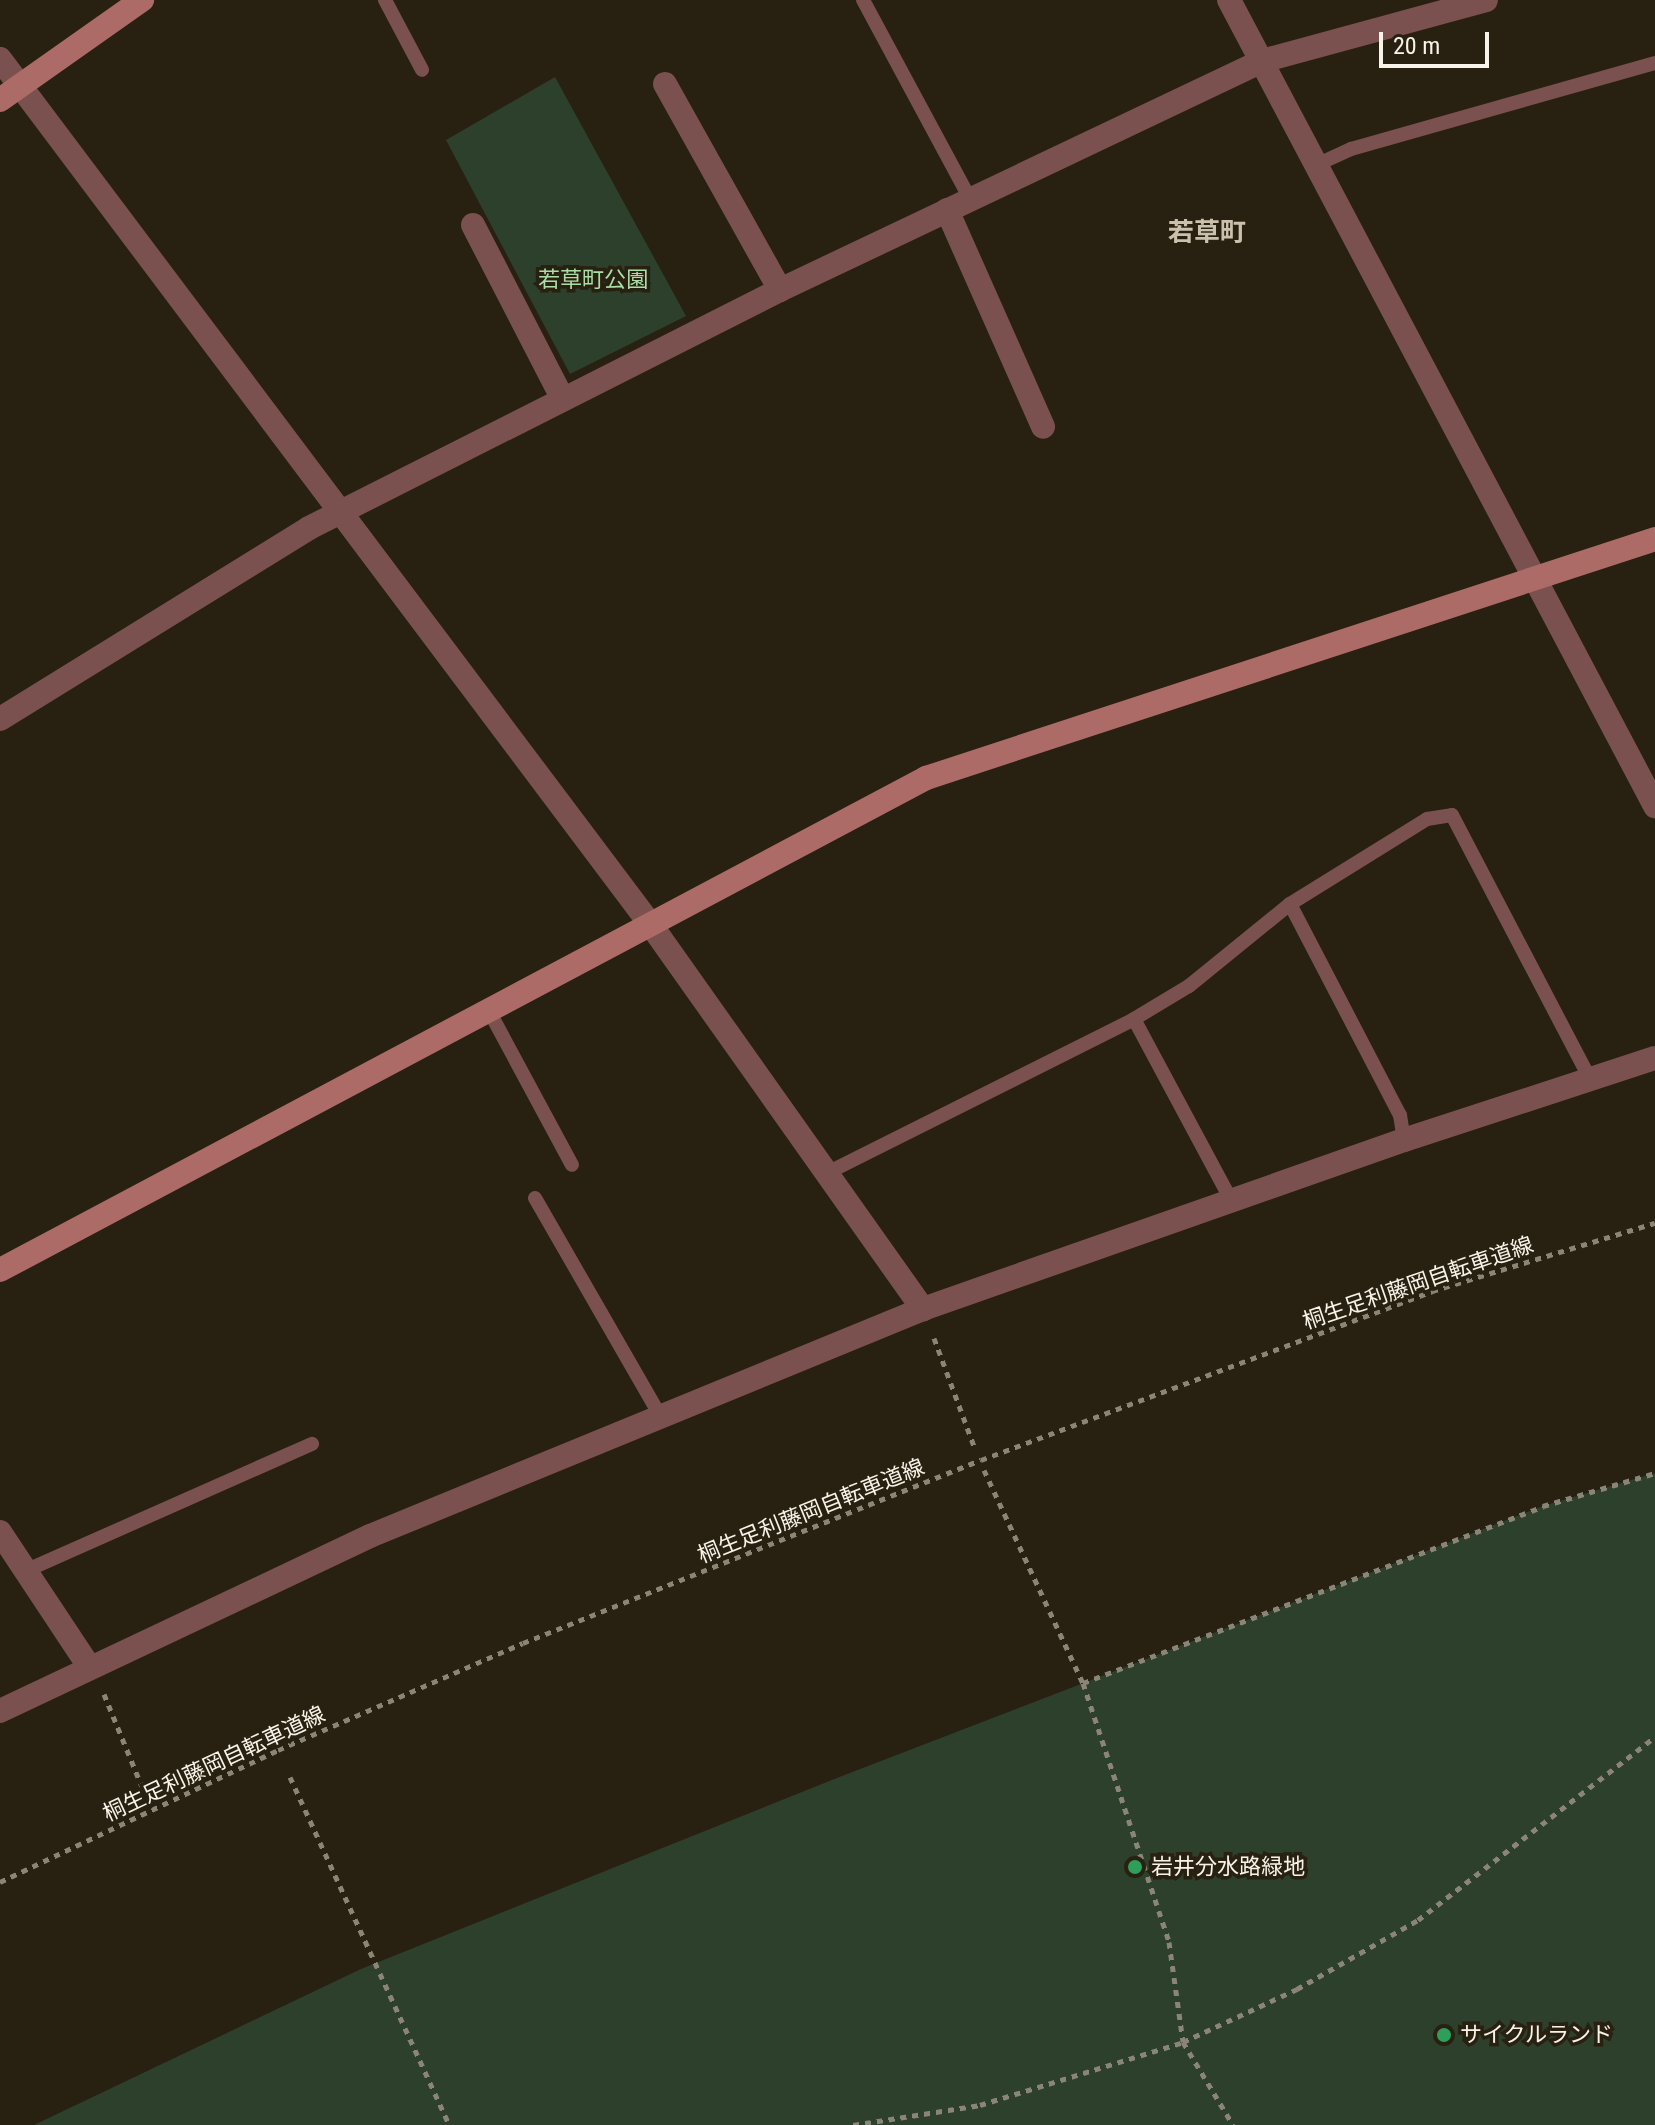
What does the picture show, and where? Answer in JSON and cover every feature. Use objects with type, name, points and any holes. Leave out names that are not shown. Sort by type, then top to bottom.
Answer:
[{"type":"street","points":[[0,100],[142,0]]},
{"type":"street","points":[[1229,0],[1314,166],[1536,577],[1655,806]]},
{"type":"street","points":[[0,719],[340,511],[780,290],[1262,61],[1486,0]]},
{"type":"street","points":[[0,59],[651,925],[829,1172],[923,1309]]},
{"type":"street","points":[[665,84],[780,290]]},
{"type":"street","points":[[947,210],[1043,427]]},
{"type":"street","points":[[473,225],[563,399]]},
{"type":"street","points":[[0,1270],[926,778],[1655,539]]},
{"type":"street","points":[[0,1711],[370,1536],[923,1309],[1404,1140],[1655,1058]]},
{"type":"street","points":[[0,1532],[90,1668]]},
{"type":"lane","points":[[385,0],[422,70]]},
{"type":"lane","points":[[863,0],[970,199]]},
{"type":"lane","points":[[1314,166],[1351,149],[1655,63]]},
{"type":"lane","points":[[829,1172],[1134,1019],[1189,986],[1290,904],[1427,819],[1452,815],[1590,1079]]},
{"type":"lane","points":[[1290,904],[1400,1115],[1404,1140]]},
{"type":"lane","points":[[488,1009],[572,1165]]},
{"type":"lane","points":[[1134,1019],[1231,1200]]},
{"type":"lane","points":[[535,1198],[660,1415]]},
{"type":"lane","points":[[25,1571],[312,1444]]},
{"type":"path","name":"桐生足利藤岡自転車道線","points":[[0,1882],[278,1750],[494,1656],[981,1460],[1432,1291],[1655,1223]]},
{"type":"path","points":[[936,1343],[975,1449]]},
{"type":"path","points":[[984,1470],[1083,1683],[1169,1942],[1183,2042],[1233,2125]]},
{"type":"path","points":[[1083,1683],[1543,1506],[1655,1473]]},
{"type":"path","points":[[104,1695],[145,1794]]},
{"type":"path","points":[[853,2125],[980,2105],[1183,2042],[1297,1989],[1418,1920],[1655,1737]]},
{"type":"path","points":[[290,1777],[449,2125]]},
{"type":"green space","name":"若草町公園","points":[[555,77],[686,316],[570,374],[446,140]]},
{"type":"green space","name":"岩井分水路緑地","points":[[1655,1473],[1655,2125],[34,2125],[361,1969],[842,1776],[1543,1506]]},
{"type":"place","name":"岩井分水路緑地","points":[[1135,1867]]},
{"type":"place","name":"サイクルランド","points":[[1444,2035]]},
{"type":"district","name":"若草町","points":[[1207,233]]}]
